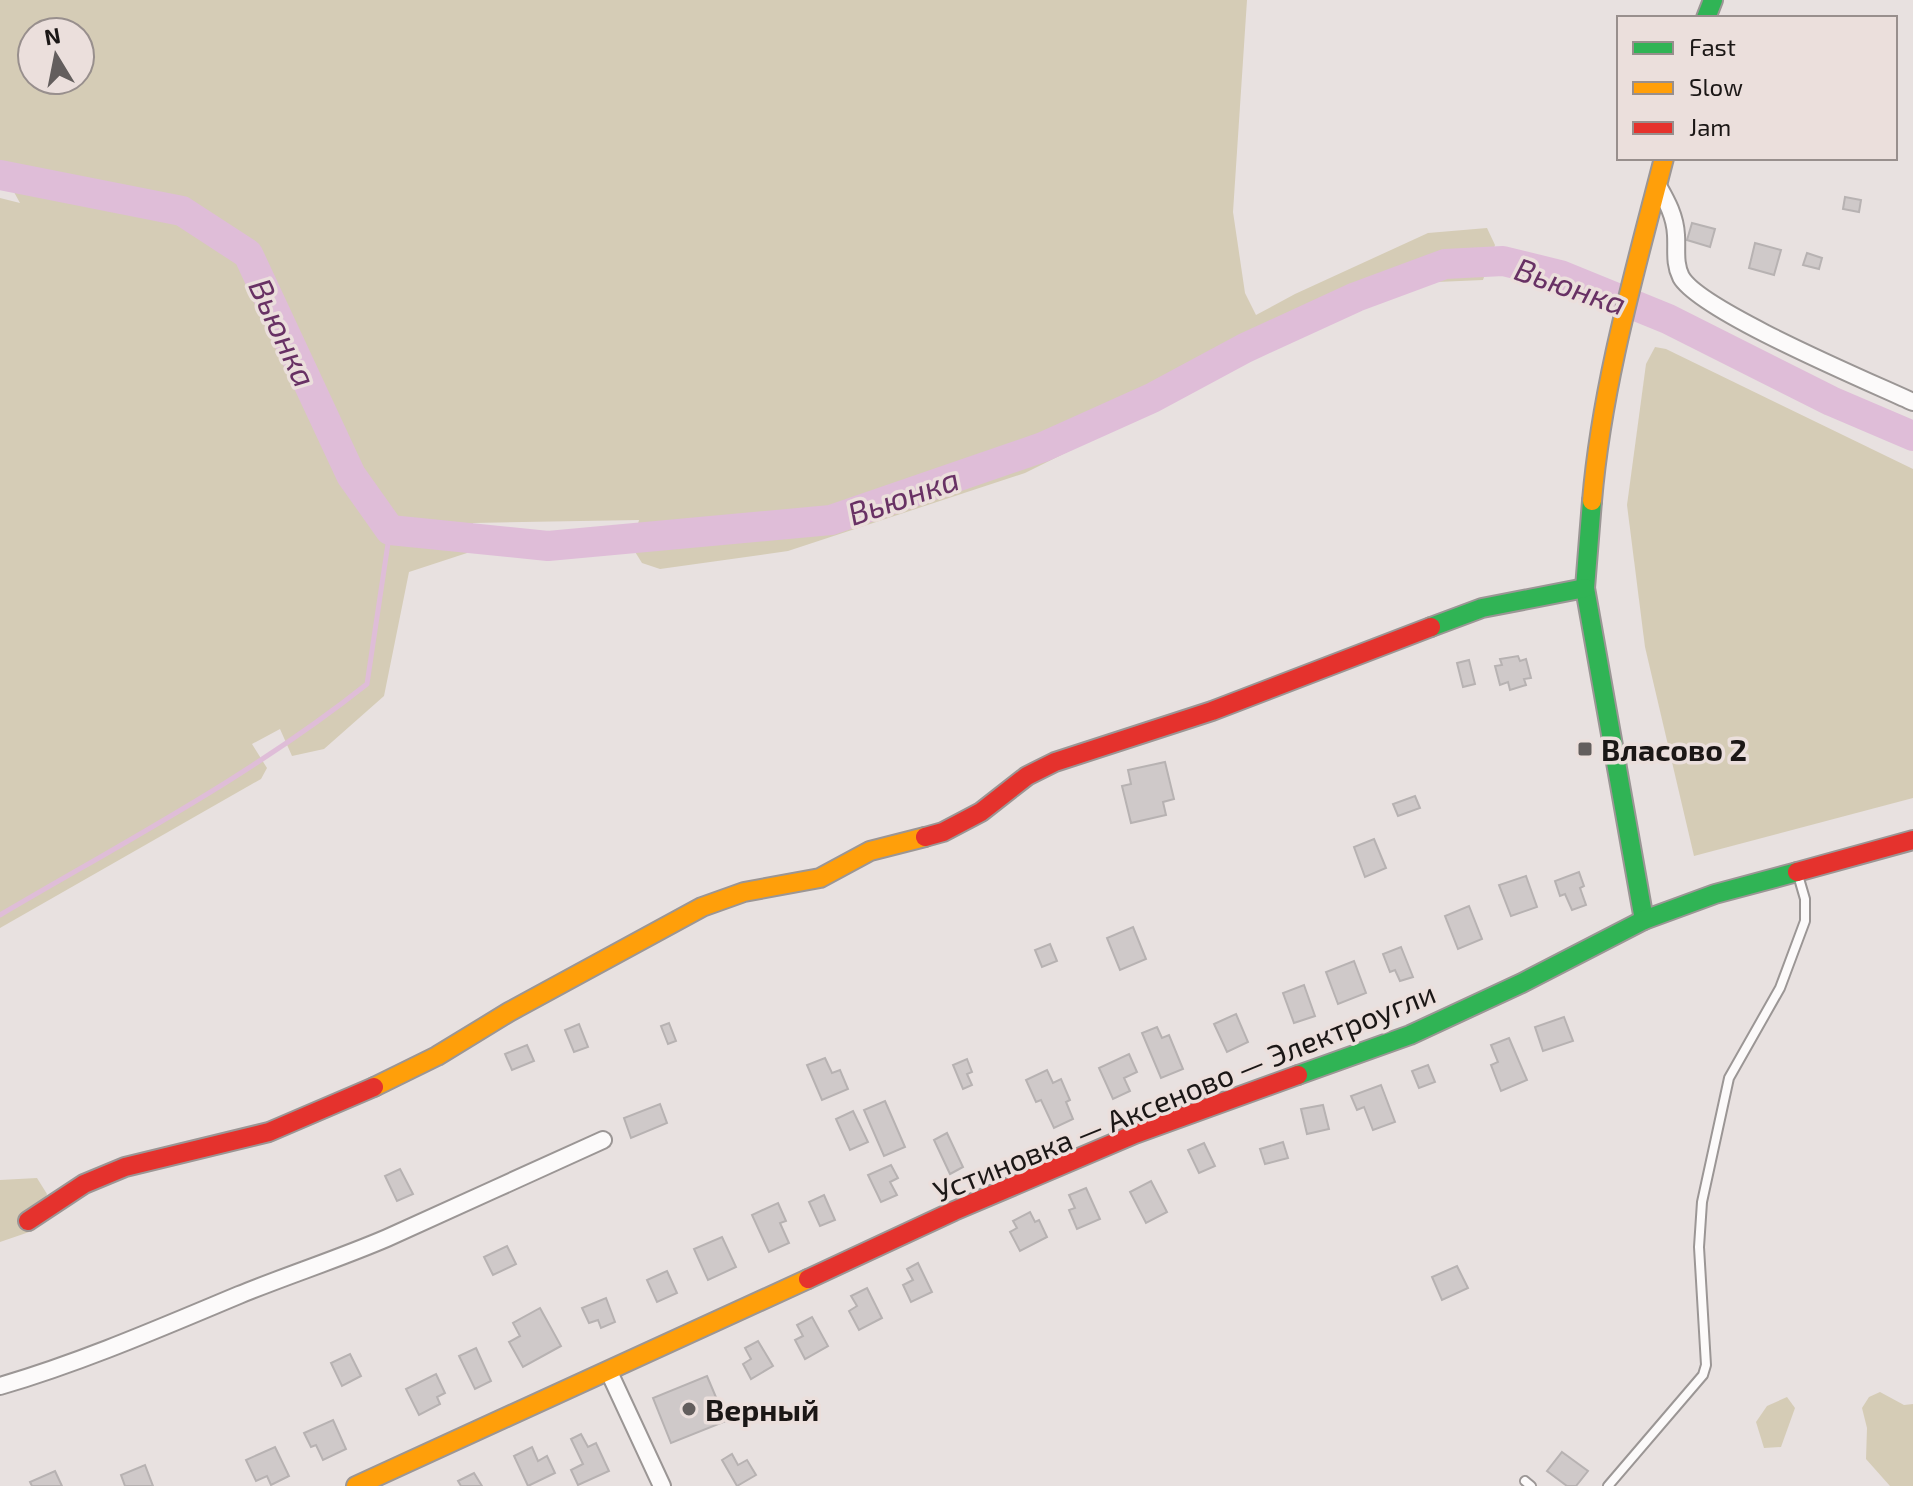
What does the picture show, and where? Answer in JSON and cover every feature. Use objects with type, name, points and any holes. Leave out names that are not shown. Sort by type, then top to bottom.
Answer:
[{"type":"street","points":[[1644,920],[1585,588],[1596,455],[1615,349],[1663,160]]},
{"type":"street","points":[[1657,184],[1672,211],[1676,233],[1675,260],[1682,278],[1696,295],[1742,321],[1913,402]]},
{"type":"street","points":[[28,1221],[84,1184],[125,1167],[269,1132],[374,1087],[437,1056],[509,1012],[702,907],[744,892],[820,878],[870,851],[943,832],[981,812],[1027,776],[1055,762],[1212,711],[1482,608],[1585,588]]},
{"type":"street","name":"Устиновка — Аксеново — Электроугли","points":[[356,1486],[954,1211],[1135,1134],[1410,1035],[1522,983],[1644,920],[1715,894],[1913,840]]},
{"type":"street","points":[[0,1386],[83,1360],[138,1335],[184,1320],[239,1295],[385,1239],[603,1140]]},
{"type":"street","points":[[609,1372],[662,1486]]},
{"type":"lane","points":[[1608,1486],[1703,1375],[1706,1365],[1699,1247],[1702,1202],[1729,1078],[1780,988],[1805,921],[1805,899],[1797,870]]},
{"type":"shaded area","points":[[0,0],[1247,0],[1233,212],[1245,293],[1256,315],[1428,233],[1487,228],[1495,245],[1483,280],[1437,282],[1349,312],[1025,473],[788,551],[660,569],[642,563],[632,547],[639,520],[473,523],[467,553],[409,572],[384,696],[324,749],[292,756],[280,729],[252,744],[267,768],[261,779],[0,928],[0,198],[20,203],[9,183],[21,168],[0,163]]},
{"type":"shaded area","points":[[1655,347],[1666,349],[1913,469],[1913,798],[1694,856],[1645,647],[1627,505],[1646,364]]},
{"type":"shaded area","points":[[37,1178],[47,1194],[35,1230],[0,1242],[0,1180]]},
{"type":"shaded area","points":[[1880,1392],[1904,1405],[1913,1404],[1913,1486],[1890,1486],[1866,1459],[1867,1428],[1862,1408],[1869,1397]]},
{"type":"shaded area","points":[[1787,1397],[1795,1408],[1781,1447],[1764,1448],[1756,1422],[1767,1406]]},
{"type":"building","points":[[1845,197],[1861,200],[1859,212],[1843,209]]},
{"type":"building","points":[[1692,223],[1715,229],[1710,247],[1687,240]]},
{"type":"building","points":[[1755,243],[1781,250],[1774,275],[1749,268]]},
{"type":"building","points":[[1807,253],[1822,258],[1819,269],[1803,265]]},
{"type":"building","points":[[1518,656],[1520,661],[1526,659],[1531,678],[1524,679],[1526,685],[1510,690],[1508,682],[1500,685],[1495,666],[1502,665],[1500,659]]},
{"type":"building","points":[[1469,660],[1475,684],[1463,687],[1457,663]]},
{"type":"building","points":[[1165,762],[1174,799],[1163,802],[1166,815],[1131,823],[1122,786],[1131,784],[1128,770]]},
{"type":"building","points":[[1415,796],[1420,808],[1398,816],[1393,804]]},
{"type":"building","points":[[1374,839],[1386,868],[1365,877],[1354,847]]},
{"type":"building","points":[[1579,872],[1586,905],[1572,910],[1565,894],[1560,896],[1555,881]]},
{"type":"building","points":[[1526,876],[1537,907],[1511,916],[1499,885]]},
{"type":"building","points":[[1469,906],[1482,939],[1458,949],[1445,916]]},
{"type":"building","points":[[1133,927],[1146,959],[1120,970],[1107,938]]},
{"type":"building","points":[[1050,944],[1057,961],[1042,967],[1035,950]]},
{"type":"building","points":[[1401,947],[1413,977],[1400,981],[1395,970],[1390,972],[1383,954]]},
{"type":"building","points":[[1354,961],[1366,993],[1338,1004],[1326,972]]},
{"type":"building","points":[[1304,985],[1315,1016],[1294,1023],[1283,993]]},
{"type":"building","points":[[1236,1014],[1248,1042],[1227,1052],[1214,1024]]},
{"type":"building","points":[[1564,1017],[1573,1041],[1543,1051],[1535,1027]]},
{"type":"building","points":[[669,1023],[676,1041],[668,1044],[661,1026]]},
{"type":"building","points":[[579,1024],[588,1047],[574,1052],[565,1030]]},
{"type":"building","points":[[1157,1027],[1162,1038],[1169,1035],[1183,1069],[1161,1078],[1142,1033]]},
{"type":"building","points":[[1509,1038],[1527,1080],[1501,1091],[1491,1065],[1498,1062],[1491,1045]]},
{"type":"building","points":[[527,1045],[534,1061],[512,1070],[505,1054]]},
{"type":"building","points":[[1129,1054],[1137,1072],[1124,1078],[1130,1091],[1113,1099],[1099,1068]]},
{"type":"building","points":[[825,1058],[832,1073],[840,1070],[848,1089],[822,1100],[807,1065]]},
{"type":"building","points":[[967,1059],[972,1072],[967,1074],[972,1085],[963,1089],[953,1065]]},
{"type":"building","points":[[1428,1065],[1435,1082],[1419,1088],[1412,1071]]},
{"type":"building","points":[[1047,1070],[1053,1083],[1061,1079],[1070,1100],[1066,1102],[1073,1119],[1054,1128],[1041,1100],[1036,1102],[1026,1080]]},
{"type":"building","points":[[1381,1085],[1395,1122],[1373,1130],[1364,1107],[1357,1110],[1351,1096]]},
{"type":"building","points":[[885,1101],[905,1147],[884,1156],[864,1110]]},
{"type":"building","points":[[660,1104],[667,1123],[631,1138],[624,1118]]},
{"type":"building","points":[[1323,1105],[1329,1129],[1307,1134],[1301,1109]]},
{"type":"building","points":[[853,1111],[868,1142],[850,1150],[836,1119]]},
{"type":"building","points":[[947,1133],[963,1167],[950,1174],[934,1140]]},
{"type":"building","points":[[1283,1142],[1288,1158],[1265,1164],[1260,1149]]},
{"type":"building","points":[[1204,1143],[1215,1166],[1199,1173],[1188,1150]]},
{"type":"building","points":[[891,1165],[898,1178],[890,1182],[897,1195],[881,1202],[868,1175]]},
{"type":"building","points":[[400,1169],[413,1194],[397,1201],[385,1176]]},
{"type":"building","points":[[1151,1181],[1167,1212],[1146,1223],[1130,1192]]},
{"type":"building","points":[[1086,1188],[1100,1219],[1077,1229],[1069,1210],[1075,1208],[1069,1195]]},
{"type":"building","points":[[824,1195],[835,1220],[820,1226],[809,1202]]},
{"type":"building","points":[[778,1203],[786,1221],[780,1223],[789,1243],[769,1252],[752,1215]]},
{"type":"building","points":[[1030,1212],[1035,1222],[1039,1220],[1047,1237],[1020,1251],[1010,1232],[1017,1228],[1013,1221]]},
{"type":"building","points":[[722,1237],[736,1267],[708,1280],[694,1249]]},
{"type":"building","points":[[507,1246],[516,1264],[493,1275],[484,1257]]},
{"type":"building","points":[[918,1263],[932,1292],[911,1302],[903,1285],[913,1280],[907,1269]]},
{"type":"building","points":[[1457,1266],[1468,1288],[1442,1300],[1432,1277]]},
{"type":"building","points":[[667,1271],[677,1293],[657,1302],[647,1280]]},
{"type":"building","points":[[867,1288],[882,1318],[859,1330],[849,1311],[857,1306],[851,1296]]},
{"type":"building","points":[[606,1298],[615,1322],[601,1328],[598,1320],[589,1323],[582,1308]]},
{"type":"building","points":[[540,1308],[561,1346],[523,1367],[509,1342],[520,1336],[513,1323]]},
{"type":"building","points":[[812,1317],[828,1346],[805,1359],[795,1340],[803,1336],[797,1325]]},
{"type":"building","points":[[758,1341],[773,1366],[751,1379],[743,1364],[751,1359],[745,1348]]},
{"type":"building","points":[[476,1348],[491,1381],[475,1389],[459,1356]]},
{"type":"building","points":[[350,1354],[361,1376],[342,1386],[331,1363]]},
{"type":"building","points":[[436,1374],[445,1393],[437,1397],[440,1404],[419,1415],[406,1389]]},
{"type":"building","name":"Верный","points":[[707,1376],[726,1421],[671,1443],[653,1398]]},
{"type":"building","points":[[333,1420],[346,1449],[323,1460],[316,1445],[311,1447],[304,1433]]},
{"type":"building","points":[[581,1434],[588,1447],[596,1443],[609,1471],[578,1485],[571,1470],[583,1464],[571,1439]]},
{"type":"building","points":[[275,1447],[289,1476],[271,1485],[267,1476],[256,1481],[246,1460]]},
{"type":"building","points":[[532,1447],[538,1461],[547,1456],[555,1473],[528,1486],[514,1456]]},
{"type":"building","points":[[1562,1452],[1588,1471],[1576,1486],[1567,1486],[1547,1471]]},
{"type":"building","points":[[732,1454],[738,1465],[747,1460],[756,1475],[737,1486],[722,1460]]},
{"type":"building","points":[[145,1465],[153,1486],[125,1486],[121,1475]]},
{"type":"building","points":[[55,1471],[62,1486],[32,1486],[30,1482]]},
{"type":"building","points":[[474,1473],[482,1486],[461,1486],[458,1481]]},
{"type":"waterway","name":"Вьюнка","points":[[0,175],[182,211],[248,254],[351,475],[390,530],[548,546],[831,520],[1043,447],[1152,398],[1245,348],[1356,297],[1445,264],[1503,261],[1560,275],[1668,319],[1831,401],[1913,436]]},
{"type":"waterway","points":[[0,915],[234,777],[324,717],[367,684],[390,530]]},
{"type":"traffic: fast","points":[[1707,16],[1713,0]]},
{"type":"traffic: fast","points":[[1592,501],[1585,588],[1644,920]]},
{"type":"traffic: fast","points":[[1431,627],[1482,608],[1585,588]]},
{"type":"traffic: fast","points":[[1298,1075],[1410,1035],[1522,983],[1644,920],[1715,894],[1797,872]]},
{"type":"traffic: slow","points":[[1592,501],[1612,371],[1663,160]]},
{"type":"traffic: slow","points":[[374,1087],[437,1056],[509,1012],[702,907],[744,892],[820,878],[870,851],[925,837]]},
{"type":"traffic: slow","points":[[356,1486],[808,1279]]},
{"type":"traffic: jam","points":[[925,837],[943,832],[981,812],[1027,776],[1055,762],[1212,711],[1431,627]]},
{"type":"traffic: jam","points":[[1797,872],[1913,840]]},
{"type":"traffic: jam","points":[[808,1279],[954,1211],[1135,1134],[1298,1075]]},
{"type":"traffic: jam","points":[[28,1221],[84,1184],[125,1167],[269,1132],[374,1087]]},
{"type":"place","name":"Власово 2","points":[[1585,749]]},
{"type":"place","name":"Верный","points":[[689,1409]]}]
